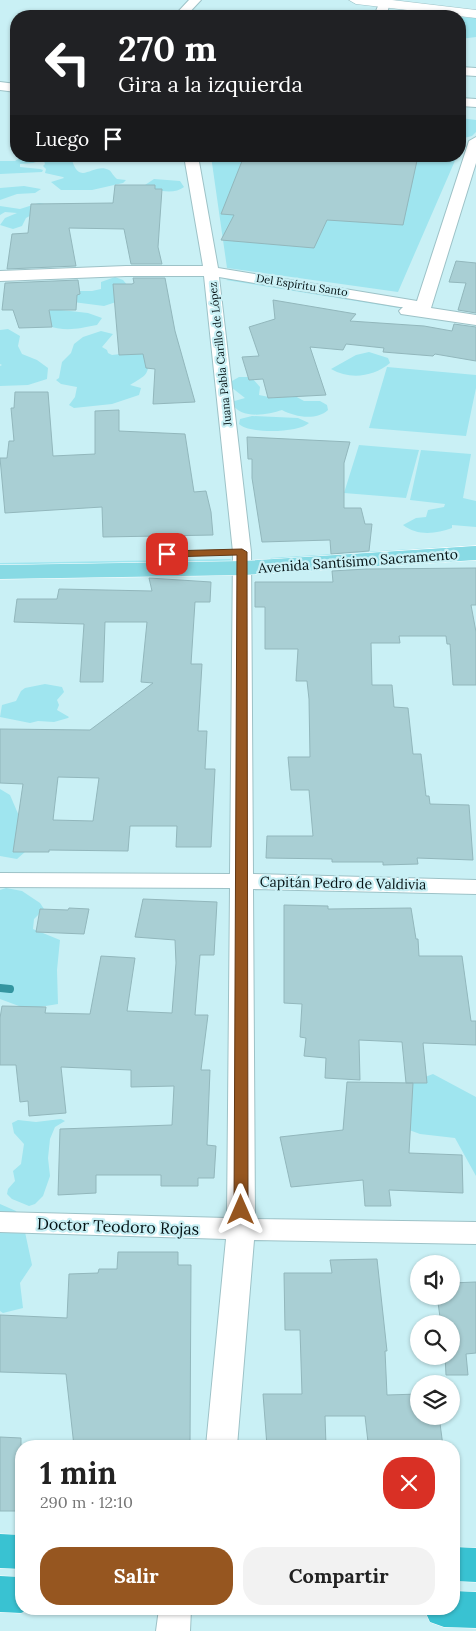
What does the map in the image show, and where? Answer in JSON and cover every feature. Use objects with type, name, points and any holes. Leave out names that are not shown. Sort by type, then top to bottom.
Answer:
[{"type":"highway","points":[[0,1552],[15,1552]]},
{"type":"highway","points":[[460,1564],[476,1565]]},
{"type":"highway","points":[[0,1594],[15,1595]]},
{"type":"highway","points":[[460,1610],[476,1610]]},
{"type":"main road","name":"Avenida Santísimo Sacramento","points":[[0,558],[242,560],[476,540]]},
{"type":"main road","name":"Avenida Santísimo Sacramento","points":[[0,572],[242,560],[476,553]]},
{"type":"street","points":[[186,10],[195,0]]},
{"type":"street","points":[[356,0],[382,10]]},
{"type":"street","points":[[422,311],[476,141]]},
{"type":"street","name":"Juana Pabla Carillo de López","points":[[192,162],[212,277],[242,560],[241,1229],[222,1440]]},
{"type":"street","name":"Del Espíritu Santo","points":[[0,276],[126,271],[180,272],[398,311],[422,311],[476,320]]},
{"type":"street","name":"Capitán Pedro de Valdivia","points":[[0,880],[241,881],[476,887]]},
{"type":"street","name":"Doctor Teodoro Rojas","points":[[0,1222],[476,1233]]},
{"type":"street","points":[[173,1631],[174,1615]]},
{"type":"shaded area","points":[[466,17],[476,18],[476,37],[466,38]]},
{"type":"shaded area","points":[[466,119],[476,120],[476,132],[472,136],[466,138]]},
{"type":"shaded area","points":[[0,161],[36,162],[20,164],[20,167],[43,170],[42,172],[0,174]]},
{"type":"shaded area","points":[[44,162],[73,162],[79,172],[83,173],[103,168],[109,170],[117,179],[126,180],[123,183],[92,190],[61,190],[51,182],[64,178],[45,173],[46,169],[43,166]]},
{"type":"shaded area","points":[[212,162],[454,162],[398,292],[227,268]]},
{"type":"shaded area","points":[[154,179],[180,181],[184,187],[175,191],[164,191],[145,185]]},
{"type":"shaded area","points":[[24,186],[41,189],[35,193],[17,194],[0,200],[0,188]]},
{"type":"shaded area","points":[[39,203],[50,205],[26,218],[22,226],[13,229],[0,225],[5,218],[17,213],[5,212],[0,215],[0,206],[20,209]]},
{"type":"shaded area","points":[[115,277],[123,280],[128,286],[119,301],[104,306],[73,302],[67,291],[101,289],[101,282]]},
{"type":"shaded area","points":[[230,278],[403,307],[399,308],[226,280]]},
{"type":"shaded area","points":[[52,309],[88,313],[102,318],[97,325],[77,329],[59,329],[45,325],[46,313]]},
{"type":"shaded area","points":[[8,329],[20,336],[18,346],[22,354],[37,360],[48,368],[47,379],[28,385],[0,386],[0,366],[2,365],[0,364],[0,330]]},
{"type":"shaded area","points":[[101,331],[113,334],[102,347],[112,355],[138,352],[149,355],[146,374],[130,385],[141,388],[139,395],[112,404],[74,408],[69,405],[75,397],[77,387],[61,384],[56,380],[59,378],[62,362],[71,353],[74,344],[83,337]]},
{"type":"shaded area","points":[[369,352],[388,358],[390,363],[369,374],[354,376],[331,369],[356,355]]},
{"type":"shaded area","points":[[387,367],[476,375],[476,388],[466,436],[369,428]]},
{"type":"shaded area","points":[[239,377],[251,377],[260,387],[259,395],[274,398],[295,396],[304,401],[320,401],[327,405],[328,410],[312,417],[299,416],[282,410],[254,415],[241,412],[231,402],[245,398],[231,387],[232,381]]},
{"type":"shaded area","points":[[252,416],[298,418],[309,423],[295,429],[274,431],[253,429],[239,424],[240,419]]},
{"type":"shaded area","points":[[359,445],[419,450],[406,498],[344,493]]},
{"type":"shaded area","points":[[421,450],[471,454],[463,498],[476,501],[476,527],[452,525],[452,528],[446,530],[427,533],[408,529],[403,525],[416,518],[426,517],[428,510],[444,507],[445,504],[410,500]]},
{"type":"shaded area","points":[[476,545],[476,548],[270,558]]},
{"type":"shaded area","points":[[230,559],[233,561],[0,567],[0,563]]},
{"type":"shaded area","points":[[45,684],[62,687],[64,692],[57,700],[59,705],[57,710],[68,718],[54,722],[38,721],[30,723],[0,717],[2,705],[16,701],[21,691],[25,688]]},
{"type":"shaded area","points":[[0,789],[10,795],[19,816],[26,851],[17,859],[0,856]]},
{"type":"shaded area","points":[[6,888],[22,891],[40,903],[44,909],[34,919],[33,929],[60,940],[57,970],[58,1004],[27,1009],[0,999],[0,890]]},
{"type":"shaded area","points":[[433,1074],[476,1097],[476,1176],[455,1138],[420,1134],[401,1127],[401,1086]]},
{"type":"shaded area","points":[[61,1119],[65,1121],[55,1127],[50,1139],[48,1158],[50,1176],[43,1196],[35,1204],[29,1206],[12,1199],[7,1194],[8,1189],[15,1181],[13,1171],[21,1164],[24,1144],[14,1133],[12,1123],[18,1120],[36,1122]]},
{"type":"shaded area","points":[[0,1204],[16,1211],[25,1232],[32,1265],[20,1283],[23,1308],[3,1313],[0,1311]]},
{"type":"building","points":[[242,162],[417,162],[403,225],[327,220],[314,248],[221,240],[234,215],[221,214]]},
{"type":"building","points":[[115,185],[155,185],[155,189],[162,189],[158,247],[162,264],[131,264],[124,229],[69,228],[76,266],[7,269],[12,234],[28,233],[31,204],[113,203]]},
{"type":"building","points":[[456,261],[476,263],[476,313],[458,310],[466,283],[449,282]]},
{"type":"building","points":[[133,278],[165,278],[175,331],[195,402],[153,404],[155,369],[146,368],[143,354],[119,355],[113,284],[132,284],[134,283]]},
{"type":"building","points":[[78,280],[80,294],[77,295],[76,310],[49,310],[52,327],[19,328],[13,310],[2,310],[5,283]]},
{"type":"building","points":[[273,300],[356,314],[350,321],[424,326],[452,331],[454,324],[476,327],[476,361],[435,354],[433,356],[383,352],[384,348],[346,344],[343,350],[310,347],[326,395],[268,398],[263,379],[249,380],[242,357],[259,356],[249,327],[275,319]]},
{"type":"building","points":[[15,392],[48,392],[53,456],[95,454],[95,411],[119,410],[119,431],[185,434],[194,492],[206,491],[211,512],[213,535],[103,537],[102,507],[5,513],[0,458],[7,458],[9,441],[14,441],[11,408],[14,408]]},
{"type":"building","points":[[247,437],[350,442],[344,463],[344,508],[361,508],[365,524],[372,524],[369,551],[331,554],[330,540],[262,542],[252,478],[252,459],[248,459]]},
{"type":"building","points":[[476,568],[476,605],[471,605],[476,632],[476,685],[453,685],[450,644],[447,644],[446,636],[399,636],[400,643],[371,643],[372,685],[392,685],[394,707],[408,708],[413,754],[421,754],[426,796],[429,796],[430,804],[469,805],[473,860],[417,858],[418,864],[383,865],[383,862],[332,862],[332,859],[266,858],[267,836],[313,836],[309,790],[291,790],[288,757],[310,757],[309,699],[307,681],[296,681],[298,649],[265,649],[265,607],[255,607],[255,582],[333,582],[332,571]]},
{"type":"building","points":[[149,578],[211,582],[210,602],[195,602],[191,664],[202,664],[198,731],[207,731],[205,769],[215,769],[211,847],[176,847],[177,826],[130,826],[128,851],[49,850],[49,852],[13,852],[23,784],[0,783],[0,729],[90,730],[153,683],[141,682],[147,622],[105,622],[103,682],[80,682],[84,624],[14,622],[17,599],[57,599],[59,589],[152,591]],"holes":[[[58,777],[99,778],[93,821],[53,820]]]},
{"type":"building","points":[[143,899],[217,902],[214,955],[200,955],[195,1015],[208,1015],[201,1070],[210,1070],[207,1145],[216,1146],[214,1178],[198,1178],[198,1186],[161,1186],[161,1175],[96,1175],[96,1193],[58,1195],[60,1129],[172,1125],[174,1086],[131,1087],[131,1070],[61,1067],[66,1113],[29,1116],[28,1101],[20,1102],[16,1065],[0,1065],[0,1018],[2,1006],[46,1007],[45,1013],[90,1014],[101,956],[135,958],[127,1011],[172,1013],[176,963],[175,940],[135,937]]},
{"type":"building","points":[[284,905],[328,906],[328,909],[411,908],[416,939],[418,939],[419,956],[462,956],[471,1021],[476,1021],[476,1045],[423,1043],[427,1083],[406,1083],[402,1042],[359,1040],[360,1080],[325,1078],[326,1058],[304,1056],[306,1038],[300,1037],[302,1004],[284,1003]]},
{"type":"building","points":[[69,908],[89,909],[84,934],[36,932],[40,909],[68,910]]},
{"type":"building","points":[[347,1082],[413,1083],[409,1153],[462,1155],[463,1193],[389,1190],[391,1206],[365,1206],[363,1180],[291,1187],[280,1137],[343,1130]]},
{"type":"building","points":[[118,1252],[178,1252],[178,1265],[191,1265],[190,1440],[73,1440],[66,1374],[0,1372],[0,1315],[67,1318],[69,1274],[98,1273],[99,1269],[117,1269]]},
{"type":"building","points":[[377,1259],[387,1351],[385,1351],[387,1395],[410,1394],[410,1425],[440,1425],[442,1440],[368,1440],[365,1416],[325,1416],[326,1440],[267,1440],[263,1394],[302,1394],[300,1330],[285,1330],[284,1273],[332,1273],[330,1260]]},
{"type":"building","points":[[476,1282],[476,1353],[466,1354],[468,1375],[446,1375],[445,1365],[460,1365],[460,1315],[440,1315],[438,1305],[460,1305],[460,1283]]},
{"type":"building","points":[[0,1437],[21,1438],[21,1440],[15,1440],[15,1511],[0,1511]]},
{"type":"waterway","points":[[0,988],[10,989]]},
{"type":"route","points":[[167,554],[242,552],[241,1210]]}]
